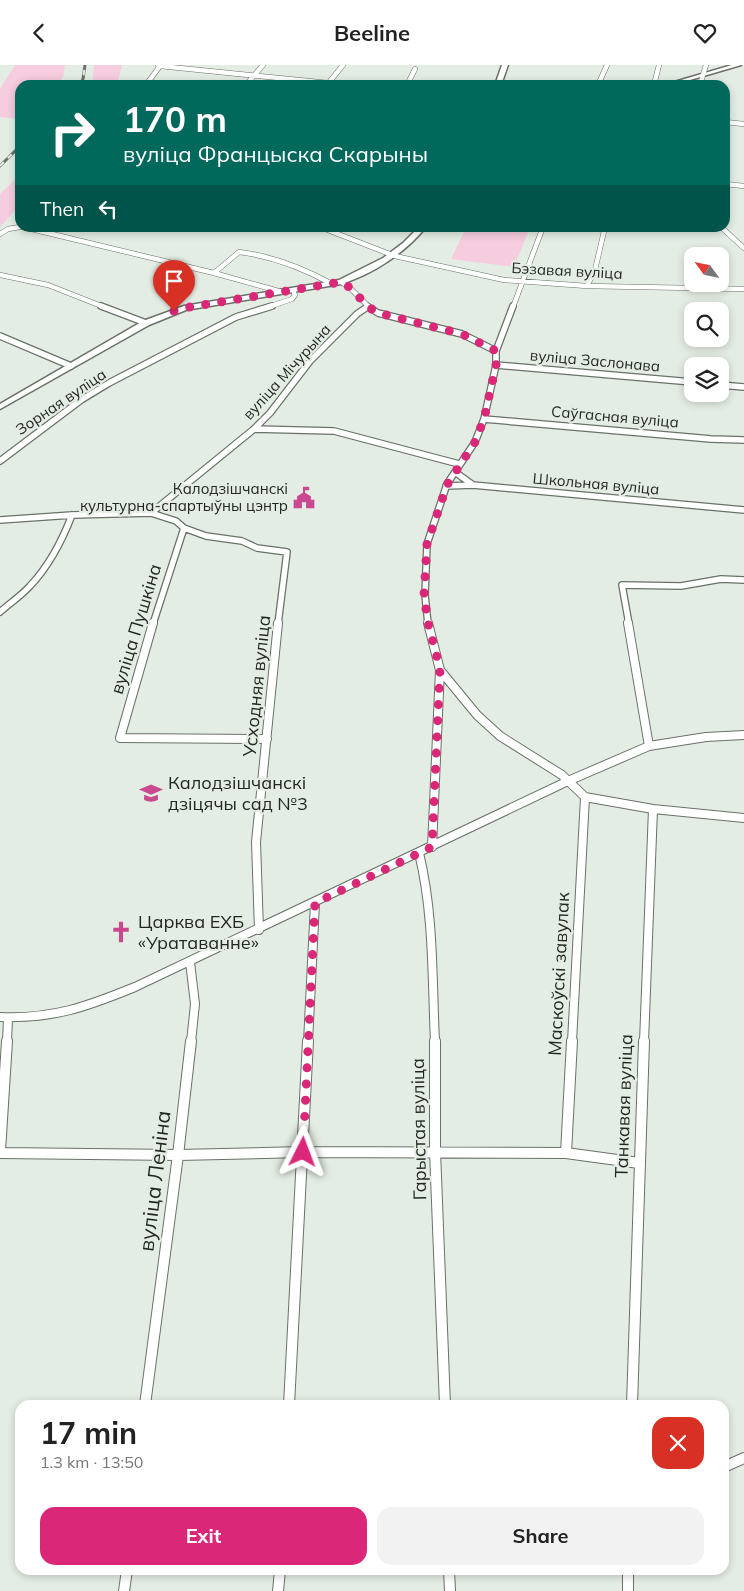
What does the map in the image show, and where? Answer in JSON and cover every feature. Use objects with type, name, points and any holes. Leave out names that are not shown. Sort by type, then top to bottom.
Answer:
[{"type":"main road","points":[[500,80],[505,65]]},
{"type":"main road","points":[[685,80],[738,65]]},
{"type":"main road","points":[[0,407],[146,323],[184,308],[341,282],[368,270],[392,255],[417,232]]},
{"type":"street","points":[[250,80],[263,65]]},
{"type":"street","points":[[331,80],[343,65]]},
{"type":"street","points":[[600,80],[607,65]]},
{"type":"street","points":[[656,80],[660,65]]},
{"type":"street","points":[[702,80],[706,65]]},
{"type":"street","points":[[149,80],[159,66],[296,80]]},
{"type":"street","points":[[409,80],[415,69]]},
{"type":"street","points":[[730,123],[744,124]]},
{"type":"street","points":[[730,185],[744,186]]},
{"type":"street","points":[[0,234],[8,229],[15,228]]},
{"type":"street","points":[[43,232],[214,273],[282,292]]},
{"type":"street","name":"Бэзавая вуліца","points":[[333,232],[392,255],[522,282],[586,286],[744,289]]},
{"type":"street","points":[[432,847],[440,669],[428,623],[424,595],[427,544],[446,486],[475,442],[484,419],[496,365],[496,351],[541,232]]},
{"type":"street","points":[[586,286],[595,270],[604,232]]},
{"type":"street","points":[[726,232],[744,248]]},
{"type":"street","points":[[214,273],[239,252],[251,253],[317,275],[332,284]]},
{"type":"street","points":[[0,275],[48,285],[146,323]]},
{"type":"street","points":[[341,282],[350,287],[367,307],[378,313],[462,334],[496,351]]},
{"type":"street","name":"Зорная вуліца","points":[[0,461],[72,407],[103,387],[236,317],[292,299],[296,295],[292,290]]},
{"type":"street","name":"вуліца Мічурына","points":[[151,513],[162,507],[254,429],[270,413],[310,361],[357,314],[367,307]]},
{"type":"street","name":"Зорная вуліца","points":[[0,336],[71,366]]},
{"type":"street","name":"вуліца Заслонава","points":[[496,365],[684,381]]},
{"type":"street","points":[[729,386],[744,387]]},
{"type":"street","name":"Саўгасная вуліца","points":[[484,419],[711,439],[744,440]]},
{"type":"street","points":[[254,429],[334,431],[459,464]]},
{"type":"street","points":[[455,472],[473,485]]},
{"type":"street","name":"Школьная вуліца","points":[[446,486],[473,485],[744,510]]},
{"type":"street","points":[[0,520],[72,515],[151,513],[176,521],[184,528]]},
{"type":"street","points":[[0,612],[29,587],[54,554],[72,515]]},
{"type":"street","name":"вуліца Пушкіна","points":[[184,528],[166,579],[120,738],[267,739]]},
{"type":"street","name":"Усходняя вуліца","points":[[184,528],[206,536],[242,541],[257,548],[287,552],[283,573],[256,842],[259,929]]},
{"type":"street","points":[[649,746],[622,585],[681,586],[721,579],[744,580]]},
{"type":"street","points":[[440,669],[477,715],[500,736],[568,781],[585,797],[653,809],[744,819]]},
{"type":"street","points":[[639,1163],[566,1153],[435,1151],[178,1155],[0,1152],[4,1017],[29,1018],[71,1011],[135,987],[568,781],[649,746],[706,737],[744,735]]},
{"type":"street","name":"Маскоўскі завулак","points":[[566,1153],[585,797]]},
{"type":"street","name":"Танкавая вуліца","points":[[632,1400],[639,1163],[653,809]]},
{"type":"street","name":"Гарыстая вуліца","points":[[420,853],[426,882],[429,912],[436,1070],[435,1151],[445,1400]]},
{"type":"street","points":[[289,1400],[315,903]]},
{"type":"street","name":"вуліца Леніна","points":[[146,1400],[178,1155],[195,1004],[190,962]]},
{"type":"street","points":[[729,1465],[744,1458]]},
{"type":"street","points":[[124,1591],[126,1575]]},
{"type":"street","points":[[278,1591],[280,1575]]},
{"type":"street","points":[[449,1575],[450,1591]]},
{"type":"street","points":[[628,1575],[628,1591]]},
{"type":"shaded area","points":[[15,65],[65,65],[61,80],[15,80],[15,118],[0,117],[0,89]]},
{"type":"shaded area","points":[[94,65],[122,65],[118,80],[92,80]]},
{"type":"shaded area","points":[[15,180],[15,210],[0,227],[0,194]]},
{"type":"shaded area","points":[[464,232],[528,232],[514,267],[451,259]]},
{"type":"railway","points":[[82,80],[85,65]]},
{"type":"railway","points":[[0,166],[15,151]]},
{"type":"place","name":"Калодзішчанскі культурна-спартыўны цэнтр","points":[[304,498]]},
{"type":"place","name":"Калодзішчанскі дзіцячы сад №3","points":[[151,793]]},
{"type":"place","name":"Царква ЕХБ «Уратаванне»","points":[[121,932]]},
{"type":"route","points":[[174,311],[341,282],[350,287],[367,307],[378,313],[462,334],[496,351],[496,365],[484,419],[475,442],[447,485],[427,544],[427,573],[424,595],[428,623],[440,669],[432,847],[315,903],[303,1152]]}]
